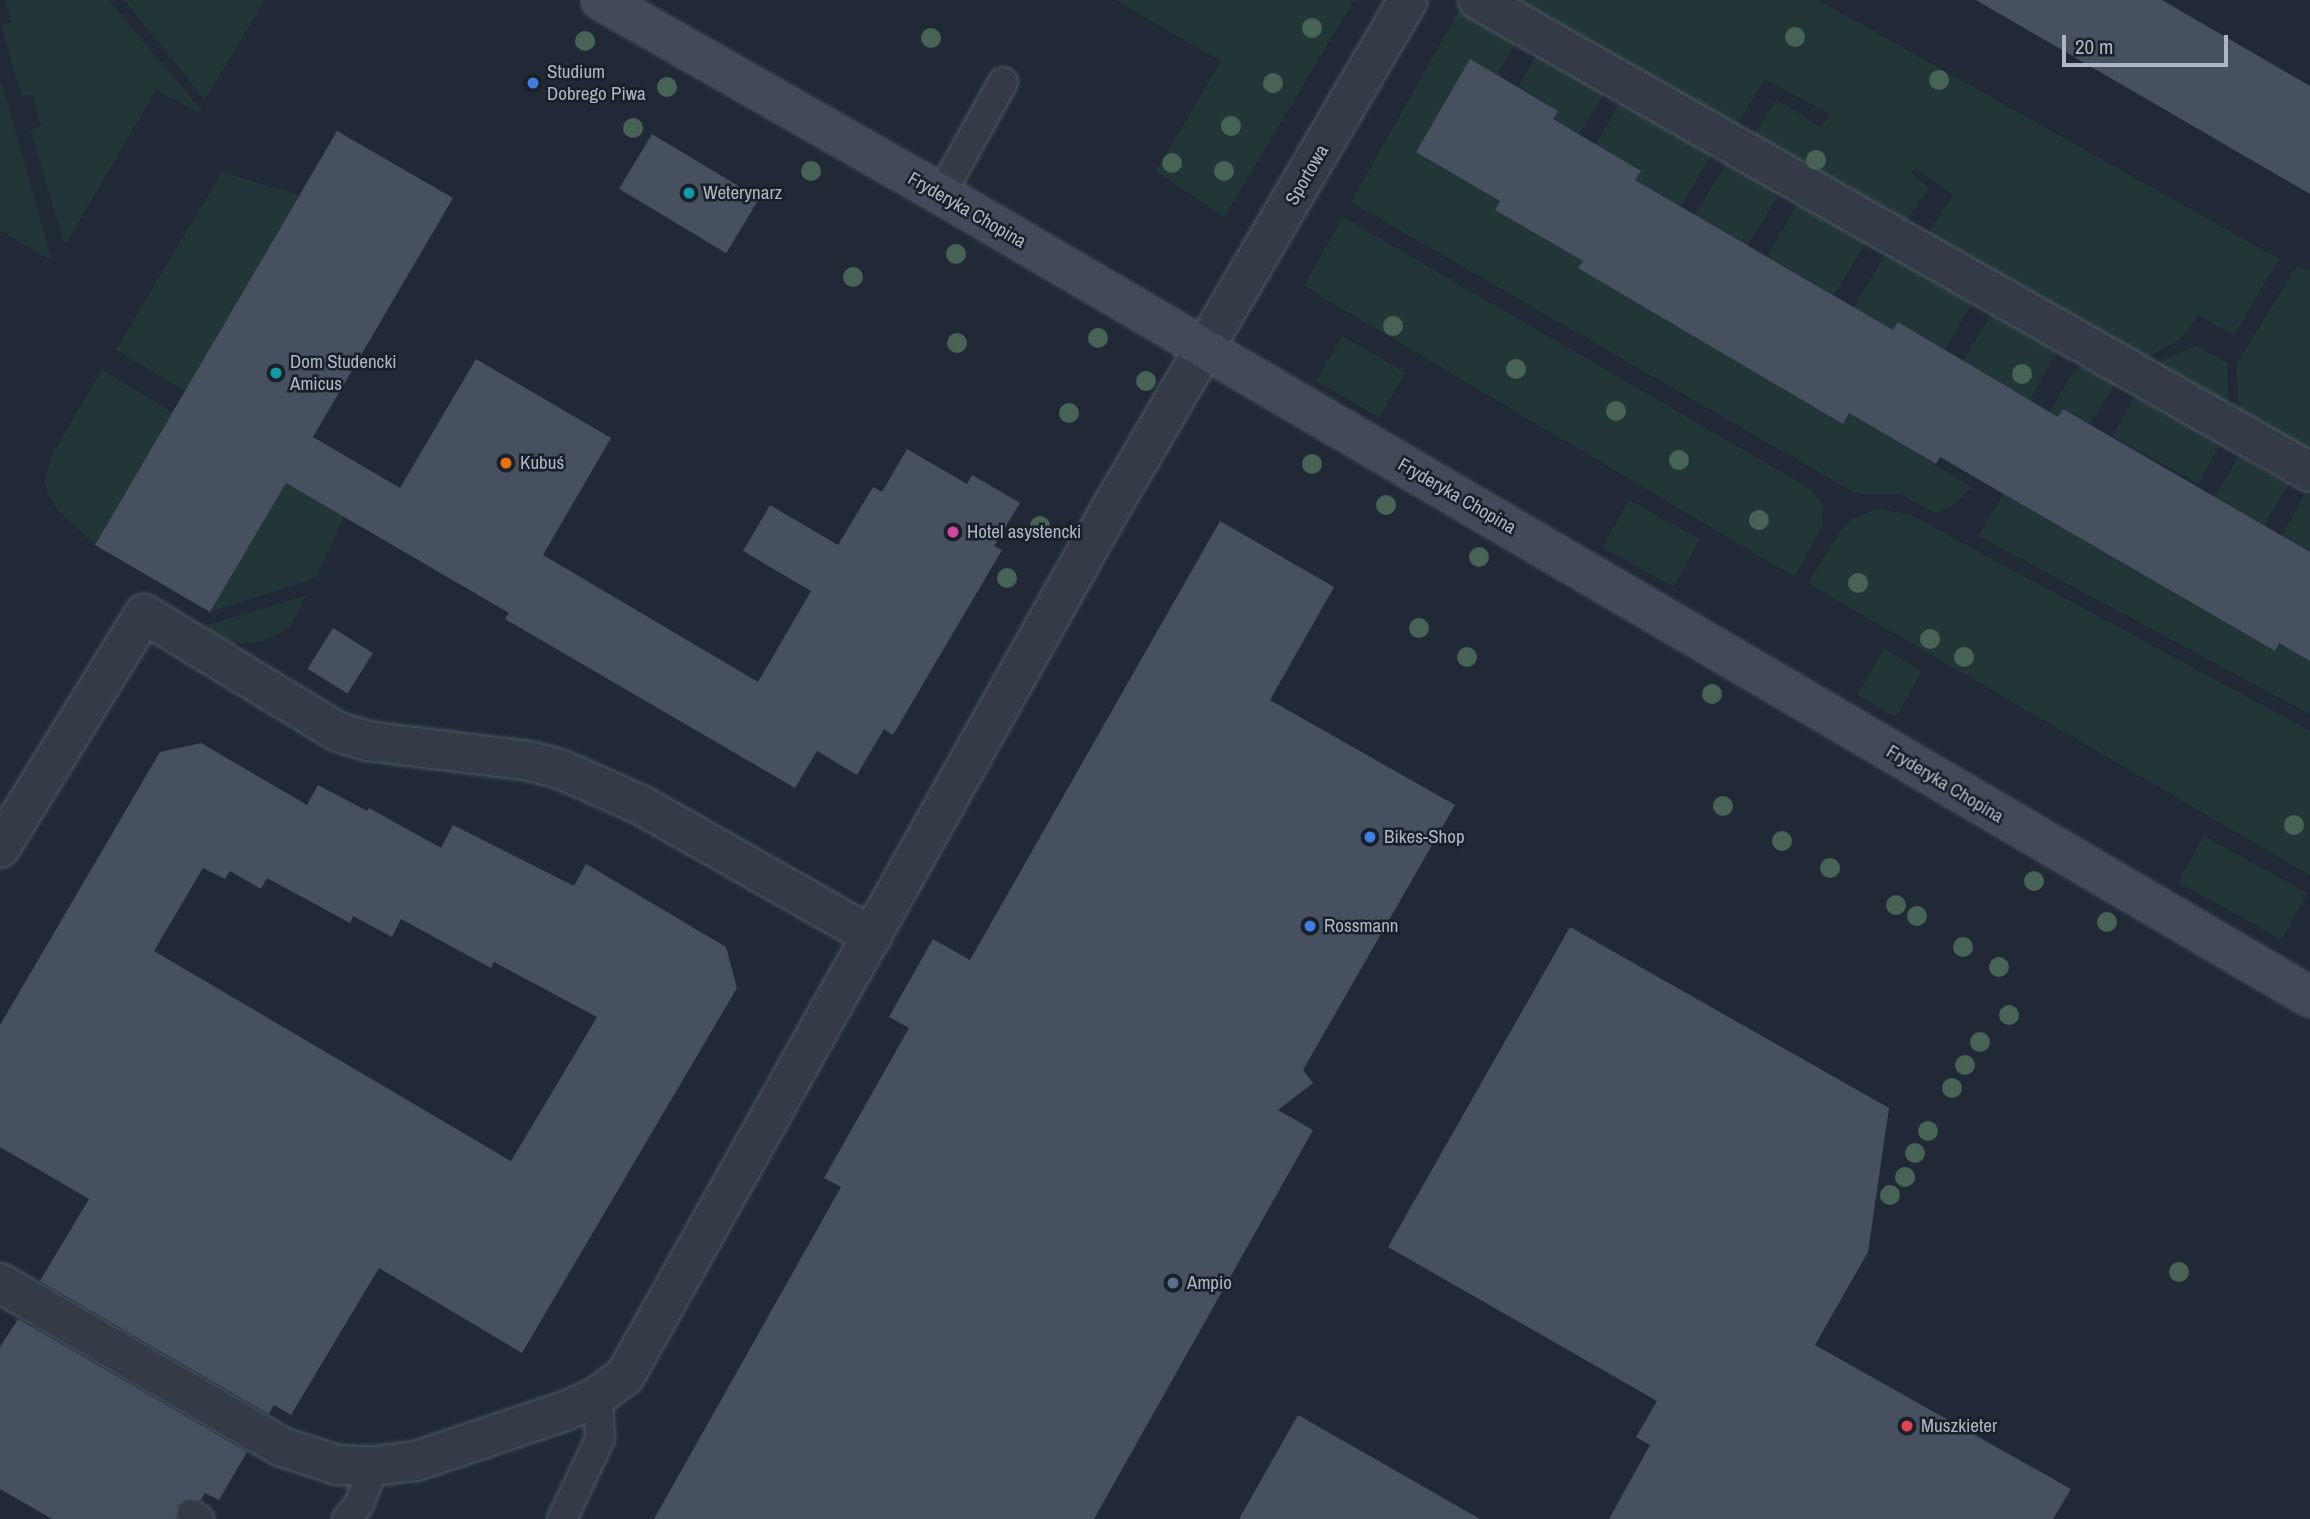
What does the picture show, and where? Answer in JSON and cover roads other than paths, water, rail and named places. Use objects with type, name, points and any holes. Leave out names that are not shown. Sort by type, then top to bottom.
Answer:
[{"type":"street","name":"Fryderyka Chopina","points":[[601,0],[941,194],[2310,997]]},
{"type":"street","name":"Sportowa","points":[[0,1283],[282,1447],[337,1465],[374,1466],[416,1461],[494,1436],[598,1396],[625,1376],[1111,508],[1408,0]]},
{"type":"street","points":[[1478,0],[2310,472]]},
{"type":"street","points":[[0,848],[144,614],[338,733],[367,741],[530,761],[560,769],[640,805],[872,936]]},
{"type":"lane","points":[[941,194],[1003,82]]},
{"type":"lane","points":[[562,1519],[600,1439],[598,1396]]},
{"type":"lane","points":[[347,1519],[359,1504],[374,1466]]},
{"type":"place","name":"Studium Dobrego Piwa","points":[[533,83]]},
{"type":"place","name":"Weterynarz","points":[[689,193]]},
{"type":"place","name":"Dom Studencki Amicus","points":[[276,373]]},
{"type":"place","name":"Kubuś","points":[[506,463]]},
{"type":"place","name":"Hotel asystencki","points":[[953,532]]},
{"type":"place","name":"Bikes-Shop","points":[[1370,837]]},
{"type":"place","name":"Rossmann","points":[[1310,926]]},
{"type":"place","name":"Ampio","points":[[1173,1283]]},
{"type":"place","name":"Muszkieter","points":[[1907,1426]]}]
